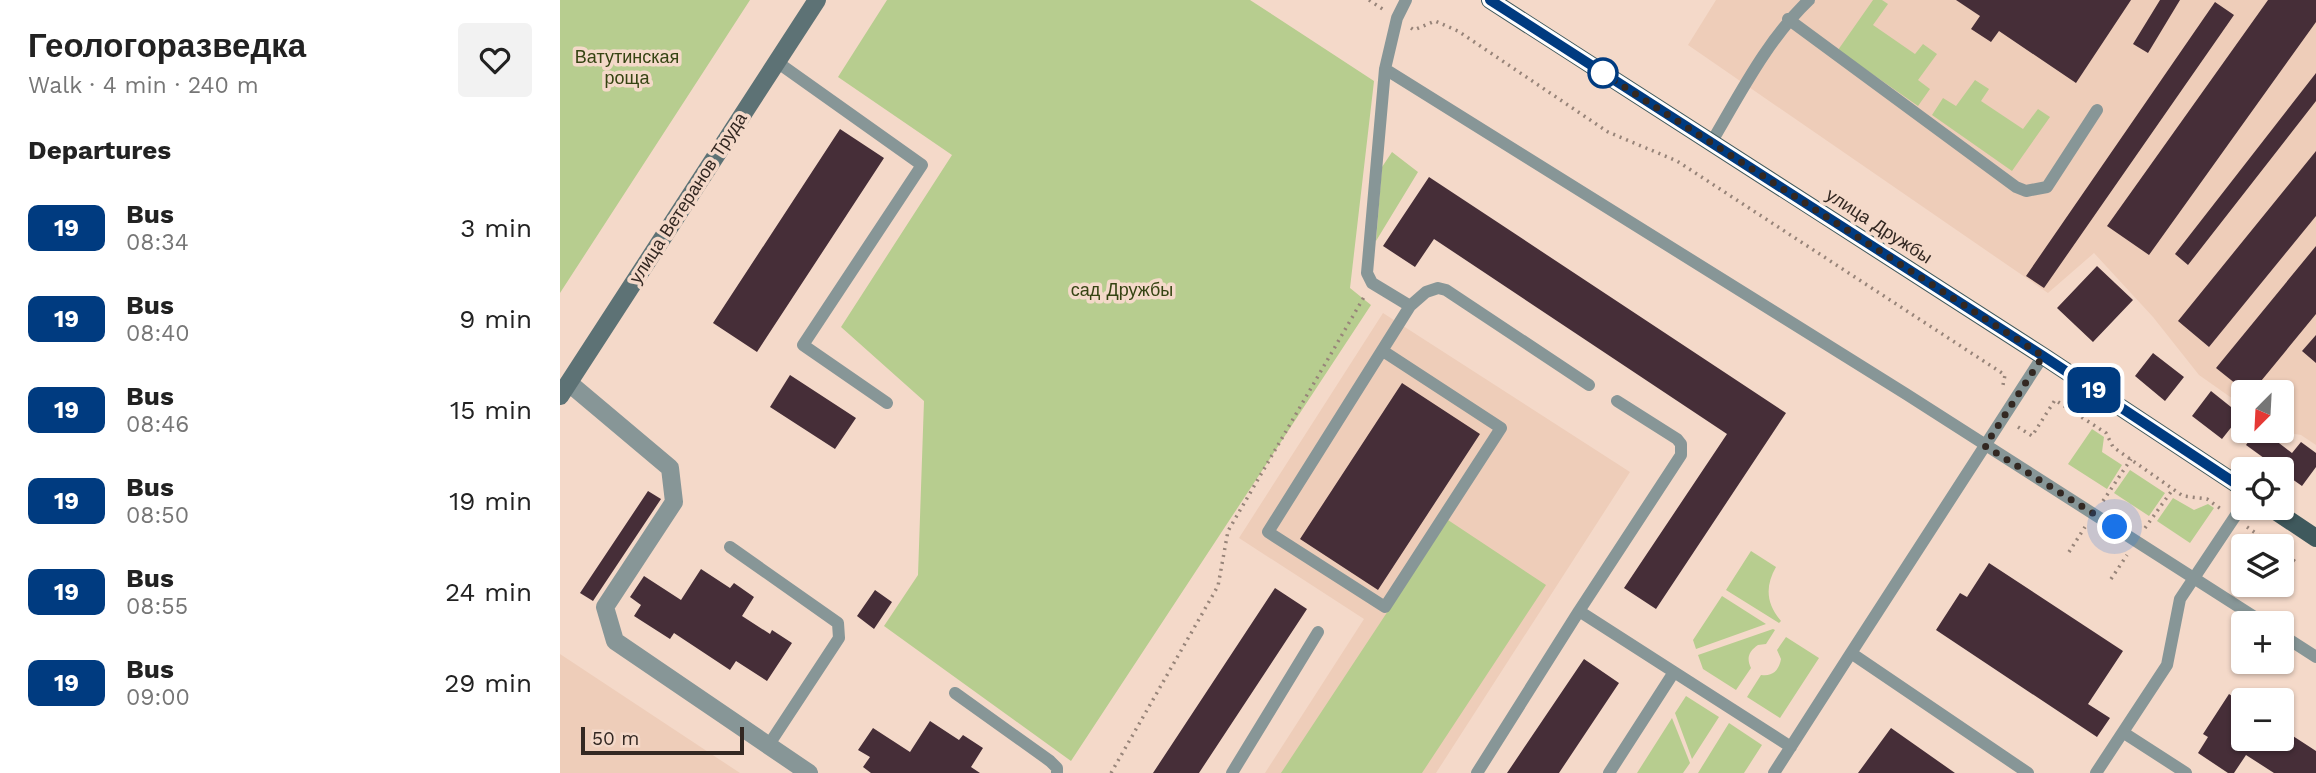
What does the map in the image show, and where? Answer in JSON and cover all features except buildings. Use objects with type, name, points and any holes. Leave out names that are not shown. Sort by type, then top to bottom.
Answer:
[{"type":"main road","name":"улица Ветеранов Труда","points":[[564,390],[817,0]]},
{"type":"main road","name":"улица Дружбы","points":[[1490,0],[2043,356],[2231,480]]},
{"type":"main road","points":[[2289,520],[2316,538]]},
{"type":"street","points":[[564,390],[670,468],[674,502],[606,607],[615,641],[809,773]]},
{"type":"lane","points":[[1406,0],[1397,18],[1385,69],[1367,273],[1373,283],[1410,306]]},
{"type":"lane","points":[[1711,143],[1788,19],[1809,0]]},
{"type":"lane","points":[[1788,19],[2026,191],[2047,187],[2097,110]]},
{"type":"lane","points":[[776,62],[922,165],[803,345],[887,402]]},
{"type":"lane","points":[[1385,69],[1895,387],[2246,611]]},
{"type":"lane","points":[[1383,351],[1501,428],[1385,607],[1268,532],[1410,306],[1426,292],[1438,288],[1446,290],[1589,385]]},
{"type":"lane","points":[[1774,773],[2043,356]]},
{"type":"lane","points":[[1476,773],[1681,455],[1681,444],[1677,439],[1617,401]]},
{"type":"lane","points":[[2096,773],[2167,665],[2180,599],[2233,520]]},
{"type":"lane","points":[[730,547],[838,623],[840,629],[839,638],[768,746]]},
{"type":"lane","points":[[1579,611],[1791,747]]},
{"type":"lane","points":[[1232,773],[1318,632]]},
{"type":"lane","points":[[2294,643],[2316,657]]},
{"type":"lane","points":[[1851,653],[2024,772]]},
{"type":"lane","points":[[1609,773],[1674,672]]},
{"type":"lane","points":[[955,693],[1050,761],[1057,768],[1056,773]]},
{"type":"lane","points":[[2124,733],[2186,773]]},
{"type":"path","points":[[1369,0],[1414,30],[1435,20],[1458,31],[1608,132],[1677,161],[2005,375],[2003,388]]},
{"type":"path","points":[[1111,773],[1218,586],[1228,531],[1373,283]]},
{"type":"path","points":[[2004,417],[2032,436],[2055,400],[2106,433],[2113,447],[2183,496],[2207,499],[2231,516]]},
{"type":"path","points":[[2237,520],[2257,534]]},
{"type":"shaded area","points":[[1716,0],[2316,0],[2316,445],[2294,434],[2294,380],[2231,380],[2231,398],[2199,375],[2153,317],[2094,253],[2048,293],[1688,45]]},
{"type":"shaded area","points":[[1383,313],[1630,472],[1436,773],[1265,773],[1364,619],[1239,538]]},
{"type":"shaded area","points":[[560,654],[740,773],[560,773]]},
{"type":"green space","name":"Ватутинская роща","points":[[560,0],[750,0],[560,293]]},
{"type":"green space","name":"сад Дружбы","points":[[887,0],[1250,0],[1374,81],[1350,288],[1371,305],[1071,761],[884,626],[918,575],[924,401],[841,327],[952,155],[838,77]]},
{"type":"green space","points":[[1873,0],[1882,0],[1888,4],[1873,25],[1915,54],[1923,44],[1937,54],[1918,80],[1930,89],[1918,106],[1838,50]]},
{"type":"green space","points":[[1975,80],[1989,89],[1981,101],[2023,129],[2038,109],[2050,117],[2012,171],[1932,115],[1943,98],[1956,106]]},
{"type":"green space","points":[[1392,152],[1418,172],[1376,241],[1382,167]]},
{"type":"green space","points":[[2092,429],[2104,437],[2102,452],[2122,465],[2107,489],[2068,464]]},
{"type":"green space","points":[[2130,470],[2165,493],[2149,516],[2114,493]]},
{"type":"green space","points":[[2173,498],[2194,510],[2208,504],[2214,508],[2190,543],[2157,521]]},
{"type":"green space","points":[[1448,520],[1546,585],[1422,773],[1281,773]]},
{"type":"green space","points":[[1751,551],[1776,567],[1770,581],[1769,595],[1772,608],[1781,621],[1779,623],[1726,590]]},
{"type":"green space","points":[[1722,596],[1766,624],[1696,649],[1693,640]]},
{"type":"green space","points":[[1775,630],[1766,644],[1758,645],[1751,652],[1751,668],[1736,690],[1703,669],[1698,655]]},
{"type":"green space","points":[[1786,637],[1819,658],[1780,718],[1747,697],[1761,675],[1772,674],[1779,666],[1781,659],[1777,650]]},
{"type":"green space","points":[[1686,696],[1719,717],[1692,759],[1675,713]]},
{"type":"green space","points":[[1672,718],[1690,763],[1683,773],[1637,773]]},
{"type":"green space","points":[[1729,723],[1762,745],[1744,773],[1698,773]]},
{"type":"bus line","name":"19","points":[[1490,0],[2043,356],[2231,480]]},
{"type":"route","points":[[1603,73],[1598,70],[2043,356],[1985,446],[2115,527]]}]
